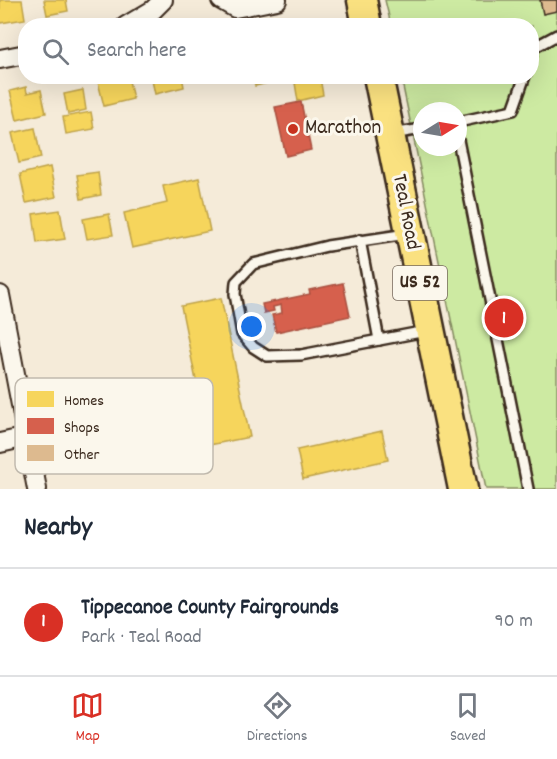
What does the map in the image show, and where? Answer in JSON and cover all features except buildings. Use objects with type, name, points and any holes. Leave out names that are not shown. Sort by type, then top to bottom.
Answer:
[{"type":"main road","points":[[362,0],[365,18]]},
{"type":"main road","name":"Teal Road","points":[[380,84],[430,330],[446,431],[463,489]]},
{"type":"street","points":[[140,18],[153,10],[163,0]]},
{"type":"street","points":[[221,0],[235,8],[277,0]]},
{"type":"street","points":[[0,59],[18,56]]},
{"type":"street","points":[[0,295],[16,378]]},
{"type":"street","points":[[0,443],[15,440]]},
{"type":"street","points":[[34,474],[37,489]]},
{"type":"lane","points":[[539,45],[557,35]]},
{"type":"lane","points":[[467,120],[513,110],[522,84]]},
{"type":"lane","points":[[390,135],[413,131]]},
{"type":"lane","points":[[461,156],[528,489]]},
{"type":"lane","points":[[409,233],[316,248],[253,264],[236,282],[235,294],[242,334],[253,347],[267,356],[301,355],[430,330]]},
{"type":"lane","points":[[360,240],[379,340]]},
{"type":"green space","points":[[385,0],[557,0],[557,489],[486,489],[417,156],[467,156],[467,102],[413,102],[413,135],[402,84],[539,84],[539,18],[389,18]]},
{"type":"place","name":"Marathon","points":[[293,129]]},
{"type":"place","name":"Tippecanoe County Fairgrounds","points":[[504,318]]}]
